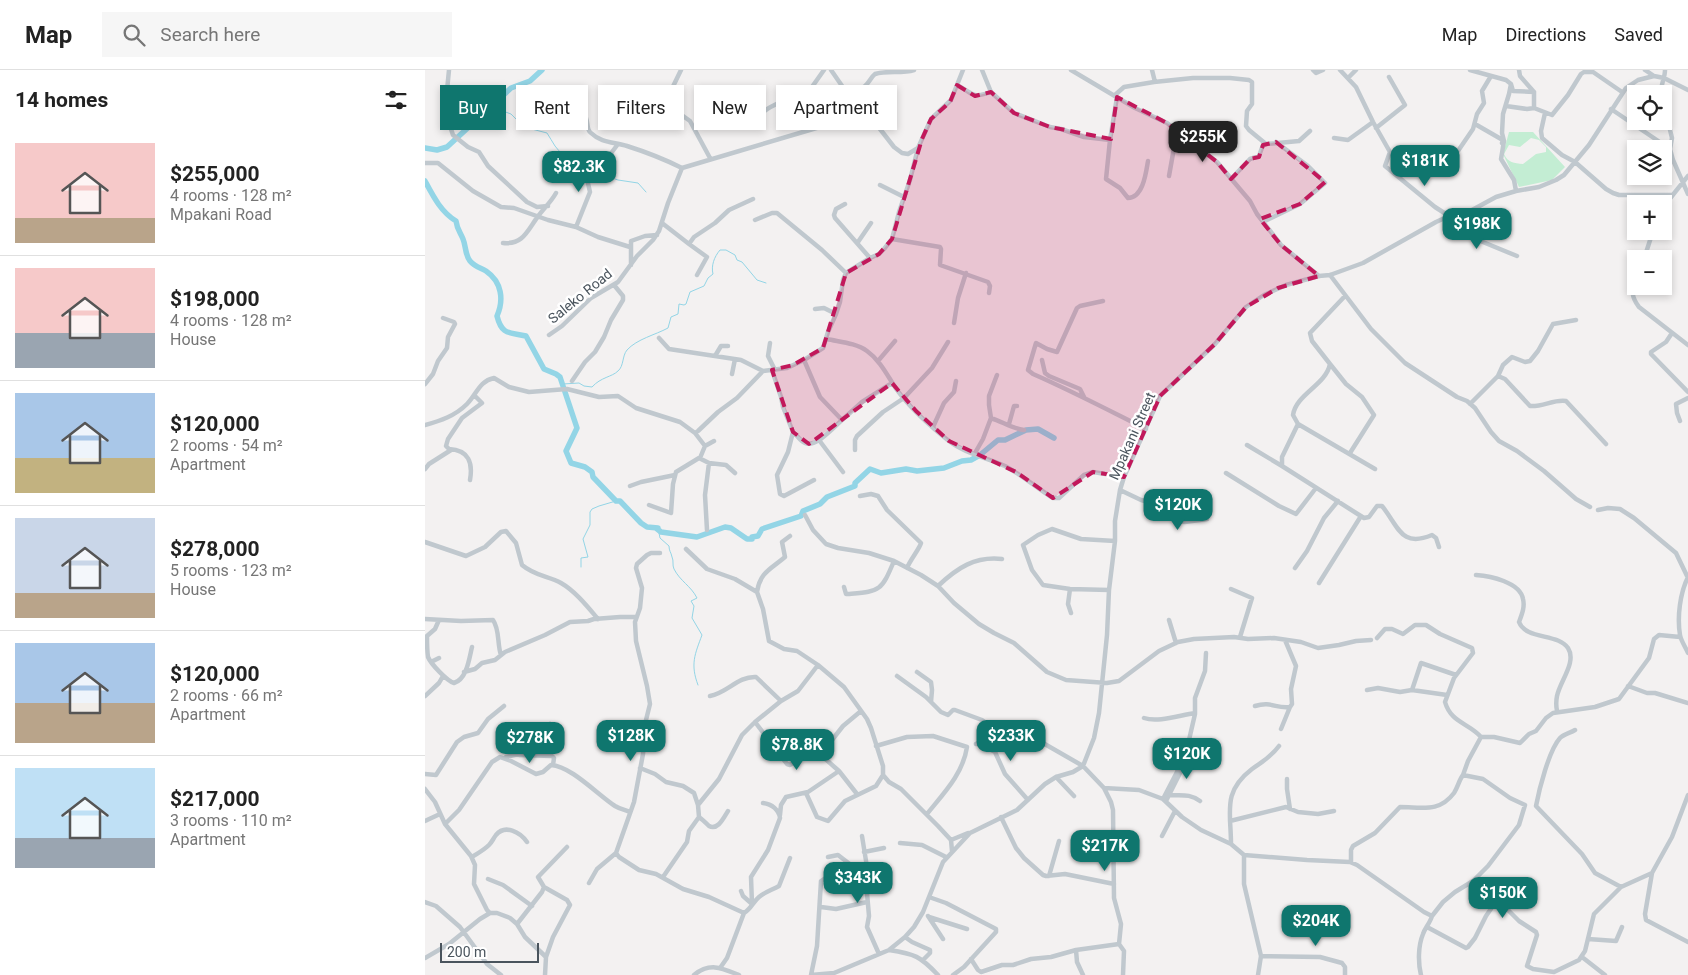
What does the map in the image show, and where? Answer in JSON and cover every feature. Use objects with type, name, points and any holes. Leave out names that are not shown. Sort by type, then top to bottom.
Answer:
[{"type":"street","points":[[449,70],[445,111],[453,135],[470,148],[479,152],[489,166],[527,202],[537,207],[548,206]]},
{"type":"street","points":[[681,70],[665,103],[690,121],[710,158]]},
{"type":"street","points":[[766,110],[798,91],[807,94],[825,70]]},
{"type":"street","points":[[831,70],[841,85]]},
{"type":"street","points":[[866,85],[874,74],[914,70]]},
{"type":"street","points":[[659,338],[669,349],[735,359],[747,362],[763,371],[783,369],[804,360],[823,348],[840,302],[843,280],[846,273],[885,250],[892,240],[918,148],[931,119],[950,102],[963,70]]},
{"type":"street","points":[[982,70],[991,92],[1014,113],[1050,127],[1084,137],[1111,140]]},
{"type":"street","points":[[1071,70],[1135,108],[1167,123],[1217,162],[1250,201],[1281,245],[1319,276]]},
{"type":"street","points":[[1152,70],[1155,82]]},
{"type":"street","points":[[1313,70],[1316,73],[1323,70]]},
{"type":"street","points":[[1340,70],[1359,92],[1390,152],[1385,166],[1419,195],[1449,216]]},
{"type":"street","points":[[1348,78],[1356,70]]},
{"type":"street","points":[[1470,70],[1506,80],[1511,84],[1513,91],[1534,92]]},
{"type":"street","points":[[1519,70],[1520,76],[1534,92],[1534,108]]},
{"type":"street","points":[[1645,70],[1654,76],[1664,78],[1688,90]]},
{"type":"street","points":[[1661,85],[1665,70]]},
{"type":"street","points":[[1506,106],[1534,108],[1552,115],[1584,72],[1593,72],[1622,92]]},
{"type":"street","points":[[1447,167],[1471,133],[1477,114],[1484,103],[1482,91],[1491,76]]},
{"type":"street","name":"Mpakani Street","points":[[1083,766],[1095,733],[1103,682],[1115,521],[1120,490],[1160,396],[1215,344],[1246,307],[1265,295],[1278,288],[1319,276],[1330,275],[1363,263],[1449,216],[1461,216],[1496,197],[1548,184],[1564,175],[1592,140],[1622,92],[1638,80],[1654,76]]},
{"type":"street","points":[[1377,128],[1405,105],[1389,77]]},
{"type":"street","points":[[1148,161],[1145,177],[1138,194],[1132,198],[1127,198],[1120,188],[1106,179],[1116,96],[1124,87],[1193,78],[1230,78],[1251,82],[1251,104],[1247,110],[1246,126],[1265,144]]},
{"type":"street","points":[[1511,84],[1503,114],[1502,133],[1504,141],[1501,159],[1514,180],[1516,191]]},
{"type":"street","points":[[957,85],[975,96],[991,92]]},
{"type":"street","points":[[1611,109],[1658,140]]},
{"type":"street","points":[[1545,113],[1541,132],[1542,138],[1558,152],[1575,162],[1606,189],[1615,194],[1672,195],[1688,176]]},
{"type":"street","points":[[1334,138],[1348,140],[1373,122]]},
{"type":"street","points":[[1475,124],[1503,140],[1500,153],[1501,161]]},
{"type":"street","points":[[588,130],[591,134],[611,143],[655,155],[682,168],[710,158],[767,144],[811,130]]},
{"type":"street","points":[[881,130],[894,147],[902,153],[909,154],[918,148]]},
{"type":"street","points":[[1169,176],[1177,131]]},
{"type":"street","points":[[1231,180],[1250,160],[1259,156],[1263,145],[1275,142],[1299,141],[1310,132]]},
{"type":"street","points":[[1263,222],[1300,204],[1325,183],[1307,166],[1275,142]]},
{"type":"street","points":[[577,227],[590,192],[587,179],[593,172],[603,166],[618,144]]},
{"type":"street","points":[[1672,154],[1674,165],[1688,194]]},
{"type":"street","points":[[425,163],[438,163],[473,192],[501,206],[514,208],[552,222],[577,227],[598,237],[631,247]]},
{"type":"street","name":"Saleko Road","points":[[549,335],[562,326],[591,298],[614,285],[622,278],[657,235],[682,168]]},
{"type":"street","points":[[880,185],[904,197]]},
{"type":"street","points":[[503,243],[513,243],[522,237],[548,206],[556,193]]},
{"type":"street","points":[[689,244],[697,235],[715,223],[729,210],[753,199]]},
{"type":"street","points":[[845,204],[836,210],[834,215],[870,258]]},
{"type":"street","points":[[755,220],[772,213],[777,213],[822,250],[846,273]]},
{"type":"street","points":[[1461,216],[1478,240],[1517,256]]},
{"type":"street","points":[[857,242],[871,223]]},
{"type":"street","points":[[662,224],[707,257],[697,275]]},
{"type":"street","points":[[631,265],[631,242],[649,235],[657,235]]},
{"type":"street","points":[[892,240],[939,247],[941,249],[940,265],[988,282],[990,286],[989,293]]},
{"type":"street","points":[[954,323],[958,298],[966,273]]},
{"type":"street","points":[[1330,275],[1371,329],[1405,363],[1470,404],[1499,441],[1517,451],[1576,499],[1591,507]]},
{"type":"street","points":[[572,381],[585,362],[595,352],[623,300],[623,296],[614,285]]},
{"type":"street","points":[[1633,295],[1634,301],[1639,307],[1688,346]]},
{"type":"street","points":[[1345,296],[1310,333],[1312,342],[1346,384],[1362,398],[1374,415],[1350,453]]},
{"type":"street","points":[[1103,301],[1077,308],[1057,352],[1047,349],[1036,342],[1028,369],[1029,372],[1146,428]]},
{"type":"street","points":[[815,309],[824,308],[836,314]]},
{"type":"street","points":[[425,384],[433,374],[437,362],[447,348],[448,337],[455,324],[455,322],[443,318]]},
{"type":"street","points":[[1470,404],[1498,376],[1503,366],[1512,357],[1525,362],[1530,361],[1538,351],[1553,324],[1576,320]]},
{"type":"street","points":[[1672,333],[1666,342],[1651,352],[1651,354],[1688,392]]},
{"type":"street","points":[[827,339],[860,347],[878,361],[904,398],[916,411],[958,447],[1016,472],[1053,498],[1059,498],[1084,475],[1093,472],[1124,477]]},
{"type":"street","points":[[878,361],[895,341]]},
{"type":"street","points":[[855,450],[857,436],[883,412],[904,398],[932,368],[948,342]]},
{"type":"street","points":[[770,344],[768,356],[783,407],[793,432],[804,443],[811,444],[819,440],[862,402],[893,383]]},
{"type":"street","points":[[715,356],[721,346],[728,346]]},
{"type":"street","points":[[732,374],[735,359]]},
{"type":"street","points":[[804,360],[820,396],[841,420]]},
{"type":"street","points":[[1042,360],[1045,373],[1080,389],[1084,397]]},
{"type":"street","points":[[1330,364],[1326,373],[1301,399],[1294,410],[1293,416],[1298,424],[1375,469]]},
{"type":"street","points":[[695,433],[737,398],[763,371]]},
{"type":"street","points":[[975,453],[991,418],[989,396],[997,375]]},
{"type":"street","points":[[1498,376],[1505,380],[1531,406],[1541,406],[1561,400],[1566,402],[1606,444]]},
{"type":"street","points":[[426,423],[451,416],[466,404],[482,383],[494,378],[512,388],[529,392],[549,392],[563,389],[599,397],[619,396],[637,408],[680,422],[695,433],[705,446]]},
{"type":"street","points":[[933,427],[944,403],[954,392],[957,381]]},
{"type":"street","points":[[471,480],[471,463],[462,452],[448,449],[447,442],[464,415],[482,402],[474,395]]},
{"type":"street","points":[[1680,421],[1676,404],[1688,398]]},
{"type":"street","points":[[1009,424],[1014,406],[1017,406]]},
{"type":"street","points":[[991,418],[1009,424],[1014,428],[1024,430]]},
{"type":"street","points":[[1282,466],[1282,457],[1298,424]]},
{"type":"street","points":[[793,432],[788,452],[777,475],[780,494],[784,496],[814,480]]},
{"type":"street","points":[[819,440],[843,472]]},
{"type":"street","points":[[649,505],[666,512],[672,512],[676,472],[701,458],[705,446],[714,441]]},
{"type":"street","points":[[1247,445],[1361,516],[1367,518],[1377,506],[1382,506],[1406,538],[1413,540],[1432,535],[1436,538],[1439,547]]},
{"type":"street","points":[[425,469],[429,464],[451,450]]},
{"type":"street","points":[[1274,462],[1282,457]]},
{"type":"street","points":[[701,458],[709,463],[724,464],[735,473]]},
{"type":"street","points":[[707,530],[705,495],[709,463]]},
{"type":"street","points":[[1226,473],[1279,506],[1296,514],[1316,488]]},
{"type":"street","points":[[630,486],[641,482],[675,476]]},
{"type":"street","points":[[1120,490],[1141,500],[1165,506],[1176,521],[1185,522],[1207,519]]},
{"type":"street","points":[[860,496],[871,494],[878,496],[887,510],[921,543],[921,546],[911,557],[907,568]]},
{"type":"street","points":[[1295,568],[1307,551],[1324,518],[1338,501]]},
{"type":"street","points":[[1598,510],[1607,508],[1620,509],[1635,518],[1676,553],[1688,578],[1683,587],[1679,610],[1680,637],[1688,654]]},
{"type":"street","points":[[805,515],[813,530],[826,544],[837,548],[861,550],[894,561],[921,575],[938,586],[954,603],[979,624],[1014,643],[1047,672],[1066,680],[1107,683],[1119,681],[1159,651],[1176,643],[1194,639],[1274,638],[1301,642],[1318,648],[1371,640]]},
{"type":"street","points":[[1319,582],[1361,516]]},
{"type":"street","points":[[1109,590],[1070,589],[1043,585],[1028,562],[1023,545],[1038,535],[1052,530],[1075,538],[1115,541]]},
{"type":"street","points":[[425,542],[466,556],[485,547],[501,532],[506,531],[516,543],[522,565],[537,575],[563,585],[576,595],[598,619]]},
{"type":"street","points":[[790,536],[782,542],[785,556],[766,571],[759,581],[757,592],[763,610],[769,641],[784,649],[797,651],[819,665],[844,687],[871,728],[883,766],[883,775],[876,786],[845,801],[827,821],[817,816],[806,793]]},
{"type":"street","points":[[685,549],[707,569],[735,579],[757,592]]},
{"type":"street","points":[[589,883],[597,869],[616,854],[634,802],[650,700],[635,641],[636,617],[640,608],[643,588],[636,565],[651,553],[660,553]]},
{"type":"street","points":[[938,586],[959,568],[985,558],[1002,559]]},
{"type":"street","points":[[844,587],[846,594],[874,591],[883,582],[894,561]]},
{"type":"street","points":[[1476,575],[1501,580],[1519,590],[1523,597],[1524,605],[1519,622],[1520,626],[1535,635],[1558,640],[1568,649],[1571,657],[1557,696],[1557,711]]},
{"type":"street","points":[[749,586],[759,581]]},
{"type":"street","points":[[1070,589],[1068,604],[1071,613]]},
{"type":"street","points":[[1231,589],[1253,598],[1240,638]]},
{"type":"street","points":[[465,672],[475,669],[482,663],[495,660],[509,650],[570,622],[636,617]]},
{"type":"street","points":[[425,619],[493,620],[496,626],[501,655]]},
{"type":"street","points":[[439,620],[435,629],[427,637],[428,655],[431,662],[449,682],[456,683],[461,680],[472,647]]},
{"type":"street","points":[[1169,620],[1176,643]]},
{"type":"street","points":[[1377,638],[1385,628],[1403,634],[1415,625],[1426,625],[1440,634],[1472,648],[1473,653],[1456,675],[1445,702],[1452,715],[1481,737],[1494,737],[1520,743],[1529,734],[1536,731],[1550,714],[1557,711],[1595,706],[1619,699],[1649,658],[1654,639],[1659,635],[1680,637]]},
{"type":"street","points":[[1281,729],[1292,704],[1291,690],[1296,666],[1285,640]]},
{"type":"street","points":[[1165,800],[1189,740],[1195,713],[1195,698],[1205,671],[1207,653]]},
{"type":"street","points":[[431,662],[439,658]]},
{"type":"street","points":[[1412,690],[1421,663],[1456,675]]},
{"type":"street","points":[[698,805],[719,779],[742,735],[781,701],[798,691],[819,665]]},
{"type":"street","points":[[917,672],[931,682],[931,702]]},
{"type":"street","points":[[425,696],[439,683],[443,676]]},
{"type":"street","points":[[710,696],[722,692],[737,681],[755,676],[781,701]]},
{"type":"street","points":[[897,676],[927,697],[944,714],[948,715],[955,710],[982,720],[998,732],[1036,739],[1083,766],[1104,788],[1113,810],[1114,898],[1121,924],[1119,944],[1124,951],[1123,975]]},
{"type":"street","points":[[1627,686],[1688,703]]},
{"type":"street","points":[[1367,690],[1377,688],[1400,692],[1412,690],[1447,695]]},
{"type":"street","points":[[1255,706],[1267,703],[1283,708],[1290,707]]},
{"type":"street","points":[[425,774],[436,775],[457,742],[464,737],[478,733],[486,721],[504,706]]},
{"type":"street","points":[[821,754],[843,726],[861,711]]},
{"type":"street","points":[[1144,718],[1152,720],[1195,713]]},
{"type":"street","points":[[755,722],[789,765],[813,749],[839,771],[857,794]]},
{"type":"street","points":[[445,824],[459,810],[492,762],[500,757],[504,758],[519,754],[550,724]]},
{"type":"street","points":[[1575,730],[1560,738],[1556,744],[1545,772],[1536,806],[1582,854],[1595,872],[1621,887]]},
{"type":"street","points":[[995,752],[1007,734]]},
{"type":"street","points":[[876,746],[900,738],[933,736],[967,747],[956,775],[927,814]]},
{"type":"street","points":[[1351,862],[1353,846],[1375,833],[1400,807],[1438,807],[1455,792],[1481,737]]},
{"type":"street","points":[[976,744],[979,743],[995,752],[1005,774],[1028,800]]},
{"type":"street","points":[[1231,844],[1229,803],[1233,791],[1246,774],[1268,759],[1279,746]]},
{"type":"street","points":[[504,758],[536,774],[543,772],[553,764],[554,758],[552,756],[515,755]]},
{"type":"street","points":[[1165,800],[1181,772],[1196,766],[1203,758]]},
{"type":"street","points":[[553,764],[569,772],[615,806],[630,812]]},
{"type":"street","points":[[951,840],[1017,810],[1056,777],[1073,772],[1083,766]]},
{"type":"street","points":[[639,768],[655,774],[666,782],[680,784],[693,792],[697,797],[699,817],[689,831],[687,842],[663,877]]},
{"type":"street","points":[[752,904],[751,877],[768,850],[780,816],[781,805],[785,798],[806,793],[839,771]]},
{"type":"street","points":[[883,775],[889,782],[901,789],[951,840],[952,851]]},
{"type":"street","points":[[1421,975],[1419,960],[1421,941],[1432,916],[1443,902],[1473,881],[1488,866],[1519,825],[1525,806],[1483,780],[1463,775]]},
{"type":"street","points":[[1056,777],[1074,796]]},
{"type":"street","points":[[1287,779],[1290,809]]},
{"type":"street","points":[[1104,788],[1139,790],[1165,800],[1175,811],[1201,830],[1231,844],[1244,854],[1351,862],[1432,916]]},
{"type":"street","points":[[425,789],[434,800],[445,824],[472,857],[475,865],[474,884],[490,913]]},
{"type":"street","points":[[1169,795],[1184,794],[1200,800]]},
{"type":"street","points":[[1688,795],[1672,837],[1652,873],[1645,914],[1646,920],[1688,942]]},
{"type":"street","points":[[763,804],[772,806],[780,816]]},
{"type":"street","points":[[1230,821],[1286,807],[1298,812],[1318,814],[1334,811]]},
{"type":"street","points":[[699,817],[710,826],[715,827],[728,811]]},
{"type":"street","points":[[1162,836],[1175,811]]},
{"type":"street","points":[[425,821],[440,814]]},
{"type":"street","points":[[1001,817],[1016,848],[1039,872],[1046,876],[1065,874],[1114,884]]},
{"type":"street","points":[[472,857],[490,845],[496,835],[502,830],[517,832],[527,842]]},
{"type":"street","points":[[866,873],[826,876],[821,883],[819,899],[821,907],[817,946],[811,975],[834,974],[889,950],[905,937],[923,912],[946,857],[970,833]]},
{"type":"street","points":[[862,836],[867,867],[869,916],[867,926],[879,954]]},
{"type":"street","points":[[1049,876],[1059,841]]},
{"type":"street","points":[[900,843],[923,845],[946,857]]},
{"type":"street","points":[[544,975],[546,957],[553,937],[571,905],[567,900],[544,887],[538,877],[567,847]]},
{"type":"street","points":[[864,852],[884,848]]},
{"type":"street","points":[[616,854],[619,858],[639,870],[663,877],[683,889],[709,897],[744,913]]},
{"type":"street","points":[[1244,854],[1244,884],[1261,956],[1258,975]]},
{"type":"street","points":[[828,857],[838,855],[845,862],[866,873]]},
{"type":"street","points":[[720,968],[727,958],[744,913],[763,894],[779,886],[790,858]]},
{"type":"street","points":[[1427,927],[1466,948],[1475,938],[1495,903],[1501,903],[1519,921],[1536,932],[1537,935],[1527,966],[1554,974],[1582,957],[1594,914],[1621,887],[1652,873]]},
{"type":"street","points":[[488,879],[503,885],[532,906]]},
{"type":"street","points":[[517,924],[532,906],[544,887]]},
{"type":"street","points":[[741,891],[743,896],[752,904]]},
{"type":"street","points":[[929,896],[996,929],[971,959],[953,975]]},
{"type":"street","points":[[425,902],[437,906],[460,927],[489,967],[501,975]]},
{"type":"street","points":[[821,907],[836,909],[867,902]]},
{"type":"street","points":[[923,912],[929,917],[943,939]]},
{"type":"street","points":[[425,958],[465,932],[480,918],[490,913],[506,916],[517,924],[525,937],[546,957]]},
{"type":"street","points":[[929,917],[967,929]]},
{"type":"street","points":[[1588,939],[1616,941],[1622,927]]},
{"type":"street","points":[[905,937],[930,950],[930,953],[923,960]]},
{"type":"street","points":[[971,959],[981,972],[1031,959],[1119,944]]},
{"type":"street","points":[[889,950],[910,953],[923,960],[938,975]]},
{"type":"street","points":[[1077,950],[1077,962],[1083,975]]},
{"type":"street","points":[[1261,956],[1320,957],[1342,963],[1345,968],[1345,975]]},
{"type":"street","points":[[1582,957],[1605,975]]},
{"type":"street","points":[[694,975],[704,968],[720,968],[739,975]]},
{"type":"highlighted area","points":[[957,85],[975,96],[991,92],[1014,113],[1050,127],[1111,139],[1117,97],[1167,123],[1217,162],[1231,179],[1250,159],[1259,157],[1263,145],[1276,142],[1325,182],[1300,204],[1260,219],[1281,245],[1319,276],[1278,288],[1246,307],[1215,344],[1160,396],[1124,477],[1093,472],[1053,498],[1016,472],[949,441],[916,411],[892,383],[809,444],[793,432],[772,370],[793,365],[823,348],[846,273],[879,254],[892,239],[922,139],[931,119],[950,102]]},
{"type":"green space","points":[[1509,132],[1533,132],[1565,167],[1552,180],[1519,187],[1503,154]],"holes":[[[1531,138],[1539,140],[1546,147],[1546,152],[1536,154],[1523,164],[1509,161],[1504,154],[1509,145],[1520,147]]]},
{"type":"waterway","points":[[425,148],[437,150],[447,147],[511,88],[530,81],[542,70]]},
{"type":"waterway","points":[[506,112],[511,114],[524,127],[547,133],[555,146],[567,158],[591,171]]},
{"type":"waterway","points":[[595,172],[618,180],[638,183],[646,192]]},
{"type":"waterway","points":[[425,181],[434,198],[456,221],[470,261],[486,271],[495,280],[501,298],[497,316],[501,327],[507,332],[526,336],[544,369],[560,377],[577,428],[566,451],[571,463],[585,467],[592,472],[593,477],[616,501],[620,501],[647,527],[658,528],[656,528],[661,532],[697,537],[725,527],[731,528],[747,539],[752,539],[752,537],[758,536],[762,529],[801,516],[803,511],[820,504],[827,497],[855,486],[855,483],[870,469],[881,473],[906,469],[917,471],[944,468],[962,461],[971,460],[998,440],[1005,440],[1026,430],[1038,429],[1054,438]]},
{"type":"waterway","points":[[563,384],[579,383],[592,387],[618,371],[624,355],[631,346],[668,328],[671,317],[678,314],[679,304],[686,304],[690,292],[704,286],[708,278],[713,274],[713,262],[720,250],[726,250],[735,255],[737,260],[742,262],[757,280],[766,283]]},
{"type":"waterway","points":[[581,567],[581,558],[588,557],[583,539],[590,525],[590,512],[599,506],[616,501]]},
{"type":"waterway","points":[[658,528],[660,538],[669,546],[674,569],[697,598],[691,601],[694,606],[692,618],[702,635],[694,665],[698,685]]}]
